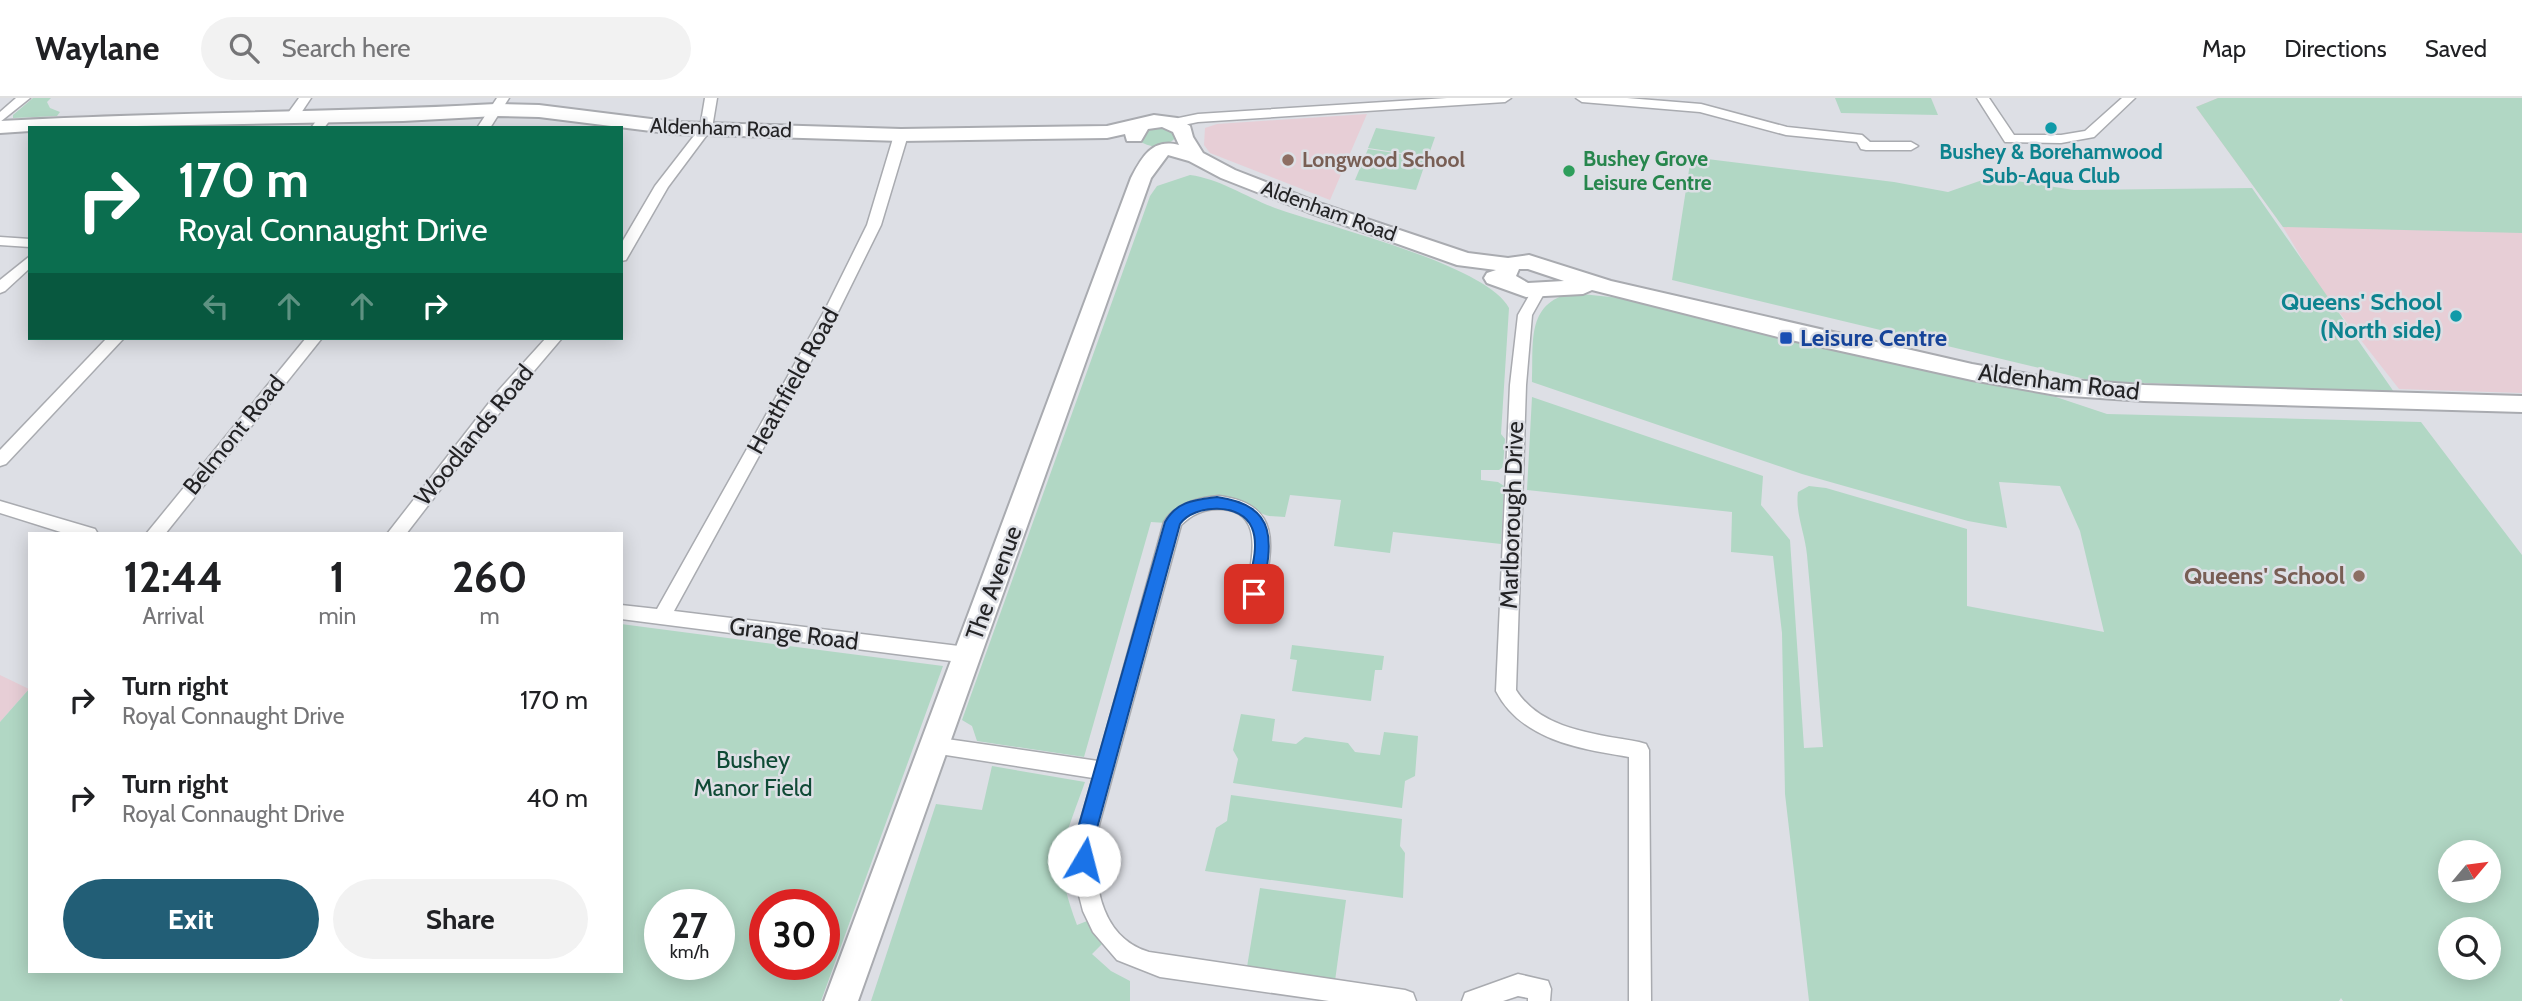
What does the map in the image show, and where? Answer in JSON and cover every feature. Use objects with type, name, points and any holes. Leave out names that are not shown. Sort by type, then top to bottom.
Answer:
[{"type":"main road","name":"Aldenham Road","points":[[0,127],[96,120],[179,123],[292,116],[322,122],[500,104],[608,124],[676,128],[901,135],[1107,132],[1142,148]]},
{"type":"main road","name":"Aldenham Road","points":[[1174,135],[1196,157],[1219,169],[1315,208],[1465,260],[1480,271],[1512,279],[1526,290],[1541,282],[1606,287],[1918,360],[2056,387],[2213,396],[2522,404]]},
{"type":"main road","name":"The Avenue","points":[[841,1001],[967,655],[1142,148],[1174,135]]},
{"type":"main road","points":[[1174,135],[1142,148],[1153,177],[1176,169],[1219,169]]},
{"type":"street","points":[[0,118],[24,98]]},
{"type":"street","points":[[292,116],[305,98]]},
{"type":"street","points":[[623,254],[662,186],[705,128],[711,98]]},
{"type":"street","points":[[1249,98],[1253,115]]},
{"type":"street","points":[[1174,135],[1208,120],[1333,104],[1504,98]]},
{"type":"street","points":[[1582,98],[1702,108],[1786,131],[1863,139],[1866,146],[1911,146]]},
{"type":"street","points":[[1983,98],[2010,139],[2035,139],[2089,134],[2129,98]]},
{"type":"street","points":[[484,126],[500,104]]},
{"type":"street","name":"Heathfield Road","points":[[663,617],[832,310],[874,225],[901,135]]},
{"type":"street","points":[[0,241],[28,243]]},
{"type":"street","points":[[0,288],[28,262]]},
{"type":"street","name":"Marlborough Drive","points":[[1512,279],[1525,315]]},
{"type":"street","name":"Marlborough Drive","points":[[1541,282],[1525,315],[1515,441],[1506,691],[1518,711],[1564,734],[1639,750],[1640,1001]]},
{"type":"street","points":[[0,460],[114,340]]},
{"type":"street","name":"Belmont Road","points":[[157,532],[312,340]]},
{"type":"street","name":"Woodlands Road","points":[[398,532],[505,394],[552,340]]},
{"type":"street","points":[[1254,594],[1262,539],[1259,525],[1251,514],[1232,505],[1217,503],[1190,507],[1178,514],[1173,522],[1087,832],[1084,860],[1086,886],[1099,920],[1121,949],[1139,960],[1160,966],[1405,1001]]},
{"type":"street","points":[[0,507],[82,532]]},
{"type":"street","name":"Grange Road","points":[[623,612],[967,655]]},
{"type":"street","points":[[933,745],[1105,771]]},
{"type":"street","points":[[1473,1001],[1518,985],[1539,989],[1539,1001]]},
{"type":"shaded area","points":[[2218,98],[2522,98],[2522,393],[2399,389],[2317,284],[2283,227],[2196,107]]},
{"type":"shaded area","name":"Longwood School","points":[[1367,114],[1330,200],[1210,153],[1204,145],[1205,128],[1217,124]]},
{"type":"shaded area","points":[[0,675],[28,690],[0,722]]},
{"type":"green space","points":[[33,98],[51,98],[47,102],[50,108],[60,112],[57,116],[13,118],[13,115]]},
{"type":"green space","points":[[1835,98],[1931,98],[1938,115],[1841,113]]},
{"type":"green space","points":[[2218,98],[2522,98],[2522,233],[2283,227],[2196,107]]},
{"type":"green space","points":[[1147,126],[1172,128],[1176,137],[1163,146],[1148,145],[1138,140]]},
{"type":"green space","points":[[1376,128],[1435,137],[1428,157],[1368,148]]},
{"type":"green space","points":[[1368,149],[1427,158],[1416,190],[1355,180]]},
{"type":"green space","points":[[1691,157],[1894,182],[1948,192],[1991,177],[2074,190],[2252,188],[2394,392],[2093,381],[1672,280]]},
{"type":"green space","points":[[1190,175],[1222,184],[1275,208],[1438,262],[1470,276],[1494,292],[1509,308],[1501,434],[1505,439],[1503,467],[1499,470],[1481,470],[1481,480],[1498,482],[1504,486],[1501,544],[1393,532],[1390,553],[1334,546],[1341,500],[1290,495],[1285,517],[1265,515],[1228,497],[1201,498],[1184,504],[1170,515],[1166,523],[1151,522],[1084,757],[977,741],[972,726],[962,720],[1150,196],[1157,186]]},
{"type":"green space","points":[[1572,293],[1620,298],[1869,359],[2056,397],[2107,414],[2421,422],[2522,555],[2522,1001],[2343,1001],[2341,998],[2339,1001],[1809,1001],[1785,794],[1782,633],[1773,556],[1731,552],[1732,512],[1527,490],[1532,397],[1763,476],[1761,505],[1790,540],[1804,748],[1823,747],[1807,555],[1798,508],[1798,492],[1809,486],[1826,488],[1967,529],[1967,606],[2104,632],[2080,531],[2060,486],[1999,482],[2007,528],[1968,521],[1802,474],[1532,382],[1535,327],[1546,306],[1557,298]]},
{"type":"green space","name":"Bushey Manor Field","points":[[623,624],[943,666],[840,949],[840,889],[749,889],[749,980],[829,980],[821,1001],[0,1001],[0,722],[28,690],[28,973],[623,973]]},
{"type":"green space","points":[[1292,645],[1384,656],[1382,670],[1375,670],[1371,701],[1292,691],[1297,660],[1290,659]]},
{"type":"green space","points":[[1241,714],[1275,719],[1272,741],[1296,744],[1305,737],[1348,743],[1355,752],[1380,755],[1384,732],[1418,736],[1415,776],[1405,781],[1402,808],[1233,783],[1238,759],[1233,750]]},
{"type":"green space","points":[[992,766],[1085,782],[1066,838],[1062,867],[1064,884],[1077,925],[1092,919],[1104,942],[1092,954],[1111,971],[1130,981],[1130,1001],[871,1001],[936,804],[982,810]]},
{"type":"green space","points":[[1231,795],[1402,819],[1400,846],[1405,853],[1403,898],[1205,871],[1216,828],[1227,821]]},
{"type":"green space","points":[[1260,888],[1346,900],[1335,981],[1247,967]]},
{"type":"place","name":"Bushey & Borehamwood Sub-Aqua Club","points":[[2051,128]]},
{"type":"place","name":"Longwood School","points":[[1288,160]]},
{"type":"place","name":"Bushey Grove Leisure Centre","points":[[1569,171]]},
{"type":"place","name":"Queens' School (North side)","points":[[2456,316]]},
{"type":"place","name":"Leisure Centre","points":[[1786,338]]},
{"type":"place","name":"Queens' School","points":[[2359,576]]},
{"type":"route","points":[[1084,860],[1087,832],[1173,522],[1178,514],[1203,503],[1232,505],[1251,514],[1259,525],[1262,539],[1254,594]]}]
